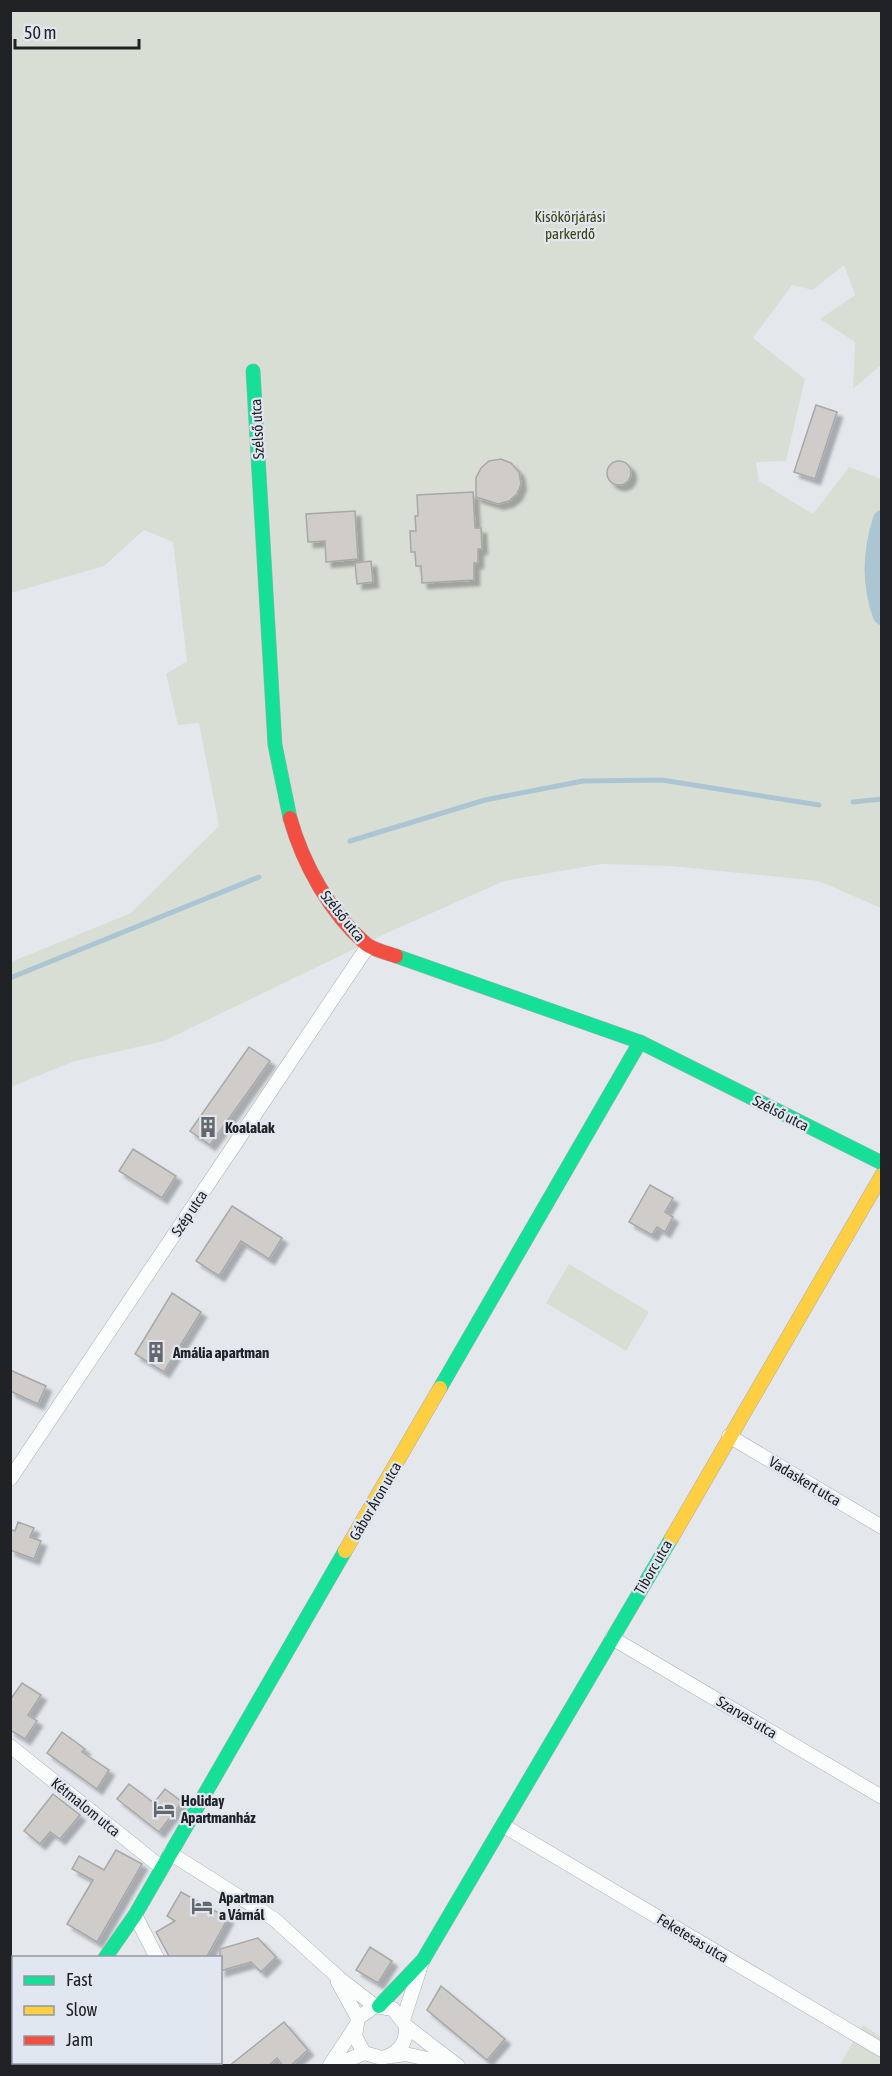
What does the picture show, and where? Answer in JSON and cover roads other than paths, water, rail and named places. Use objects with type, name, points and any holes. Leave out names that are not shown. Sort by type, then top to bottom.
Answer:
[{"type":"street","name":"Szélső utca","points":[[253,371],[275,745],[283,800],[306,866],[341,918],[368,946],[640,1042],[882,1163]]},
{"type":"street","name":"Szép utca","points":[[10,1479],[368,946]]},
{"type":"street","name":"Gábor Áron utca","points":[[106,1956],[135,1916],[640,1042]]},
{"type":"street","name":"Tiborc utca","points":[[332,2066],[356,2022],[377,2006],[423,1960],[504,1826],[882,1175]]},
{"type":"street","name":"Vadaskert utca","points":[[729,1436],[882,1527]]},
{"type":"street","name":"Szarvas utca","points":[[612,1638],[882,1797]]},
{"type":"street","name":"Kétmalom utca","points":[[10,1746],[162,1868]]},
{"type":"street","name":"Feketesas utca","points":[[504,1826],[882,2050]]},
{"type":"street","points":[[170,1854],[274,1919],[333,1973],[377,2006],[393,2009],[405,2023],[456,2066]]},
{"type":"street","points":[[135,1916],[156,1956]]},
{"type":"street","name":"Tiborc utca","points":[[332,2066],[364,2053],[373,2057],[392,2056],[404,2043],[405,2023],[423,1960]]},
{"type":"street","points":[[333,1973],[356,2022],[358,2045],[364,2053]]},
{"type":"street","points":[[392,2056],[405,2054],[456,2066]]},
{"type":"waterway","points":[[882,519],[874,555],[874,579],[882,616]]},
{"type":"waterway","points":[[350,841],[485,800],[583,781],[662,780],[819,805]]},
{"type":"waterway","points":[[853,802],[882,799]]},
{"type":"waterway","points":[[10,978],[259,877]]},
{"type":"place","name":"Koalalak","points":[[208,1127]]},
{"type":"place","name":"Amália apartman","points":[[156,1352]]},
{"type":"place","name":"Holiday Apartmanház","points":[[164,1809]]},
{"type":"place","name":"Apartman a Várnál","points":[[202,1906]]},
{"type":"park label","name":"Kisökörjárási parkerdő","points":[[570,224]]}]
